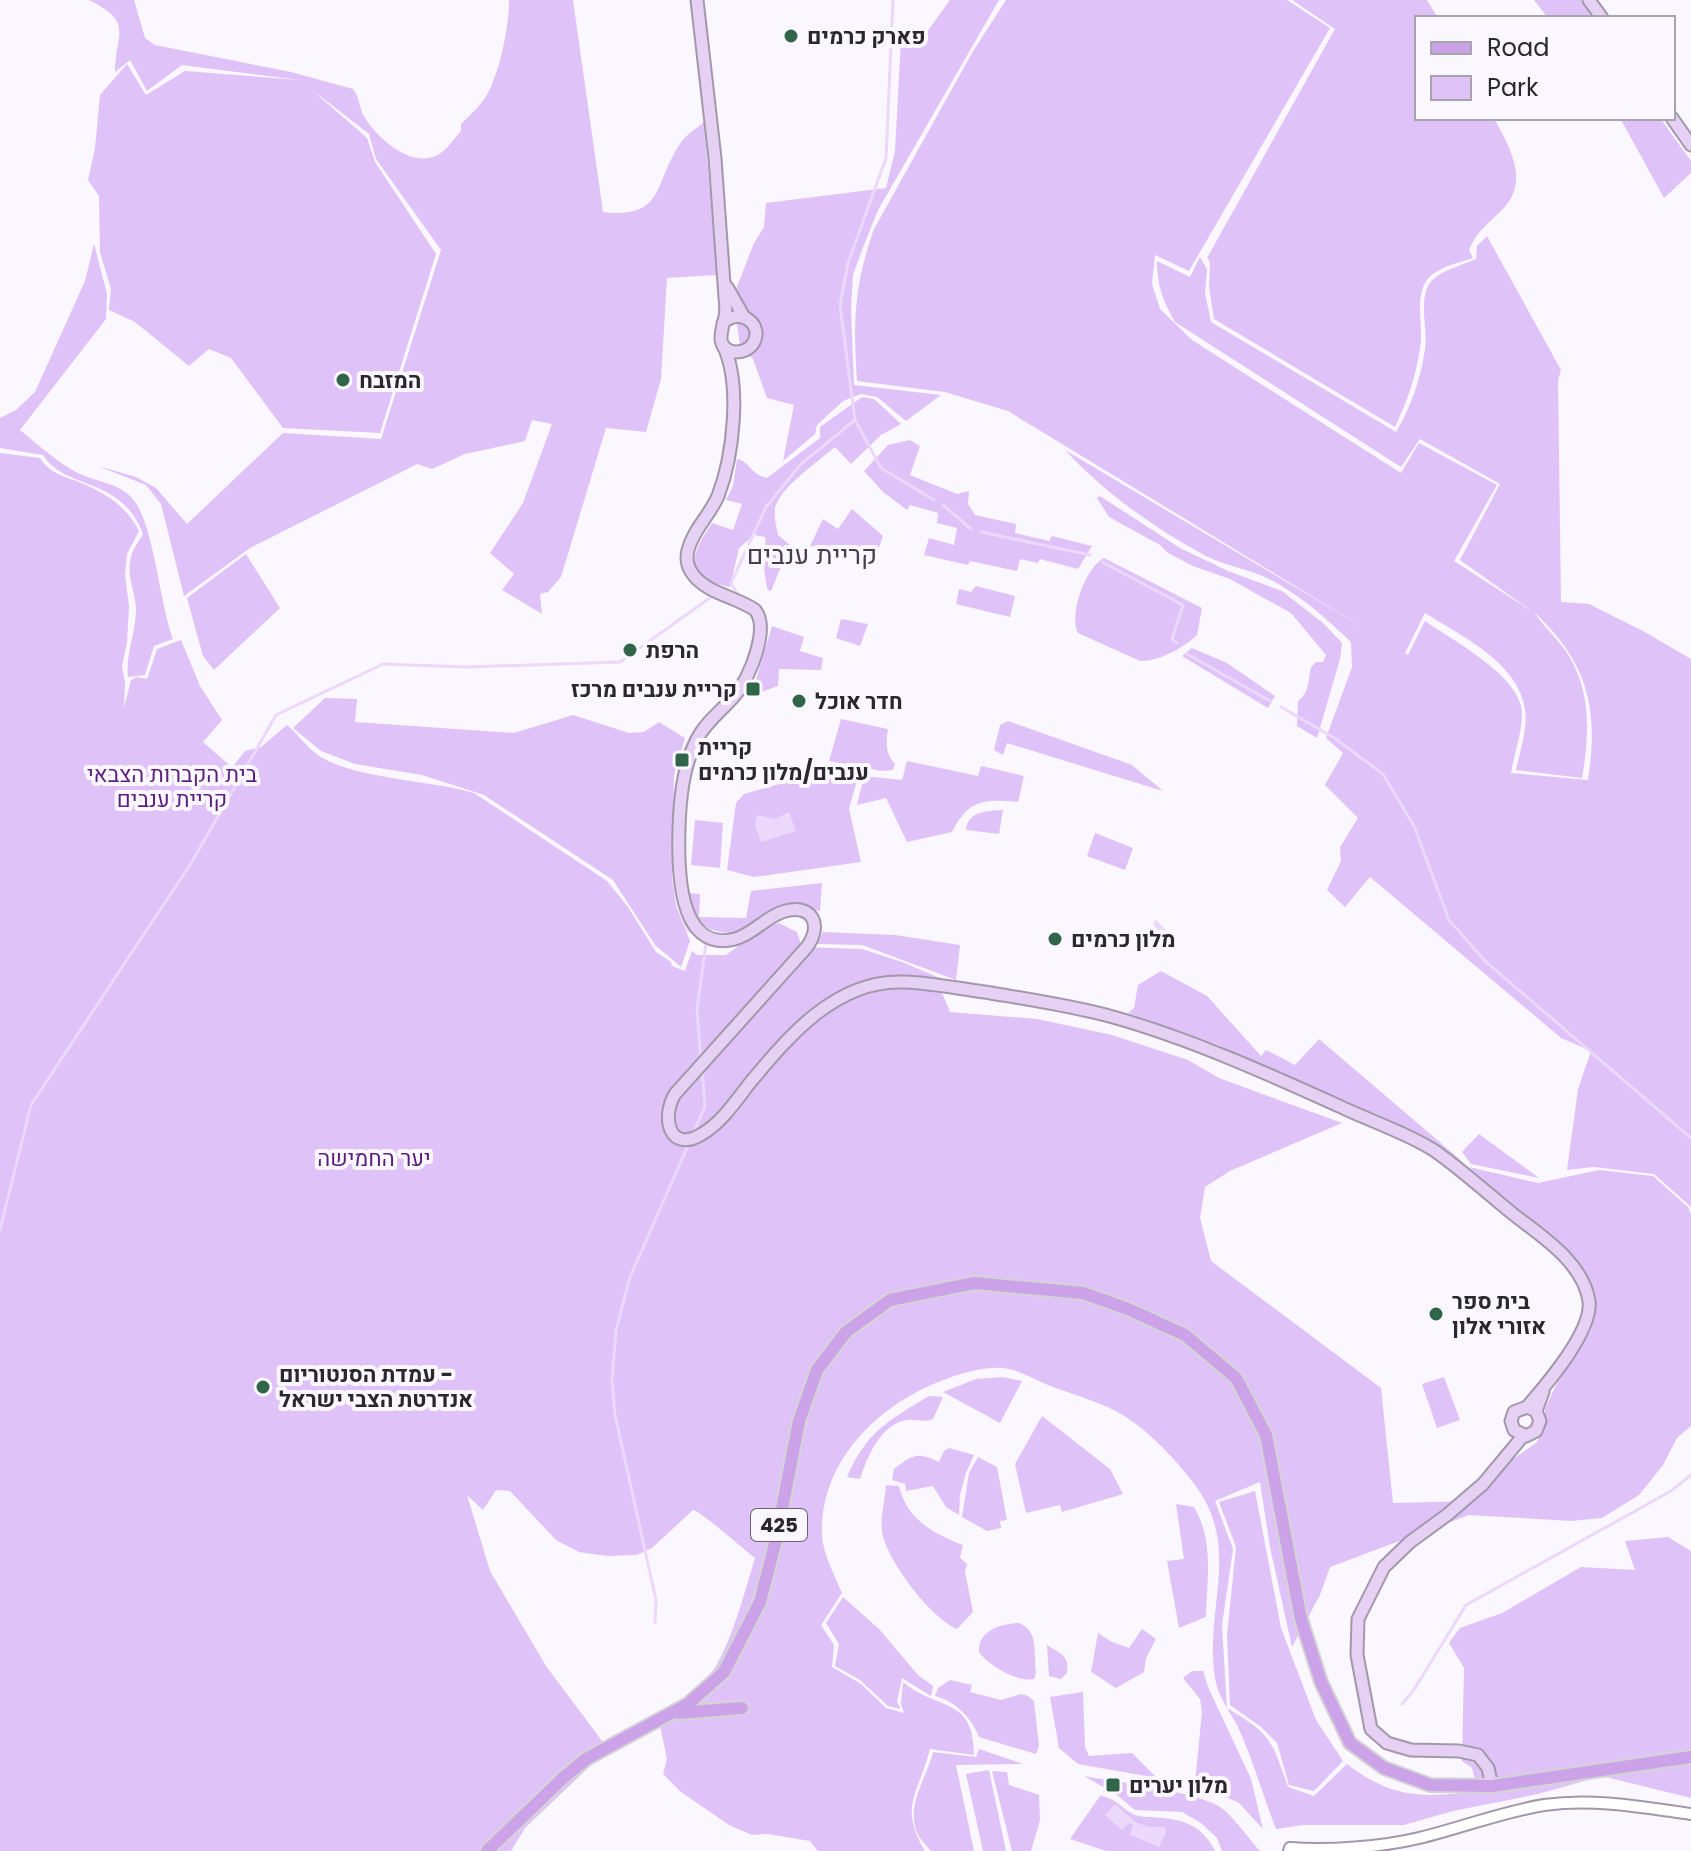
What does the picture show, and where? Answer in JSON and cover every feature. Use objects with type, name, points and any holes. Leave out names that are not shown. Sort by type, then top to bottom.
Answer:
[{"type":"main road","points":[[697,0],[715,158],[726,310],[719,334],[733,383],[732,429],[724,475],[710,513],[689,545],[687,560],[691,572],[699,581],[755,610],[762,628],[745,681],[704,728],[687,765],[679,833],[684,902],[696,928],[718,940],[744,935],[773,916],[792,910],[811,916],[816,927],[806,948],[675,1094],[667,1116],[670,1130],[677,1137],[685,1139],[706,1131],[802,1025],[848,993],[873,985],[900,982],[930,984],[1055,1003],[1114,1017],[1199,1046],[1275,1077],[1433,1150],[1558,1250],[1581,1281],[1589,1301],[1588,1315],[1585,1326],[1531,1409],[1514,1412],[1506,1456]]},
{"type":"main road","points":[[1673,120],[1691,145]]},
{"type":"main road","points":[[723,275],[731,297],[744,317]]},
{"type":"main road","points":[[723,323],[732,317],[744,317],[750,320],[756,331],[733,383]]},
{"type":"main road","points":[[723,345],[733,351],[745,351]]},
{"type":"main road","name":"425","points":[[487,1851],[586,1759],[688,1704],[724,1672],[760,1602],[776,1540],[799,1421],[817,1370],[846,1332],[890,1300],[974,1283],[1083,1293],[1128,1309],[1185,1335],[1236,1378],[1266,1435],[1301,1619],[1321,1682],[1350,1743],[1384,1768],[1430,1785],[1492,1786],[1691,1757]]},
{"type":"main road","points":[[1492,1786],[1488,1768],[1478,1755],[1459,1751],[1411,1750],[1387,1743],[1371,1729],[1357,1655],[1358,1619],[1384,1567],[1410,1542],[1483,1484],[1523,1436],[1539,1428],[1540,1421],[1531,1409]]},
{"type":"main road","points":[[1512,1426],[1523,1436]]},
{"type":"main road","points":[[667,1715],[742,1708]]},
{"type":"street","points":[[1289,1851],[1290,1848],[1327,1849],[1417,1839],[1520,1809],[1563,1803],[1612,1802],[1691,1814]]},
{"type":"green space","points":[[89,0],[134,0],[145,38],[155,45],[291,72],[353,89],[363,114],[377,134],[403,153],[423,158],[433,157],[445,149],[461,131],[461,124],[487,94],[504,45],[509,0],[573,0],[603,212],[623,213],[648,204],[682,141],[704,122],[717,275],[667,278],[661,379],[646,432],[606,428],[561,577],[548,592],[540,594],[542,614],[502,590],[514,574],[490,553],[523,503],[552,424],[532,420],[525,441],[465,454],[432,469],[417,464],[250,548],[184,596],[161,504],[146,485],[98,466],[136,477],[156,488],[187,524],[283,433],[381,439],[441,250],[376,159],[369,134],[311,89],[367,138],[375,162],[436,254],[380,433],[283,428],[231,358],[209,349],[189,366],[135,322],[109,310],[111,289],[100,252],[99,196],[88,180],[95,148],[100,95],[127,64],[146,95],[185,71],[299,80],[182,65],[147,91],[130,60],[115,72],[119,38],[117,23],[112,15]]},
{"type":"green space","points":[[950,0],[999,0],[878,210],[853,275],[851,310],[854,385],[941,395],[906,421],[877,397],[861,394],[843,401],[817,425],[815,434],[783,461],[794,405],[767,398],[753,359],[740,345],[733,297],[754,243],[764,227],[766,203],[886,188],[895,151],[901,39],[924,36]]},
{"type":"green space","points":[[1006,0],[1287,0],[1330,28],[1189,271],[1155,255],[1152,284],[1160,309],[1192,340],[1401,473],[1419,443],[1497,485],[1454,561],[1533,612],[1460,560],[1500,484],[1420,439],[1401,467],[1175,322],[1158,278],[1157,261],[1190,277],[1200,257],[1207,269],[1205,293],[1211,322],[1396,432],[1411,402],[1421,371],[1426,341],[1424,301],[1428,286],[1443,273],[1476,259],[1477,246],[1487,236],[1561,370],[1558,380],[1561,602],[1589,604],[1691,659],[1691,1207],[1654,1174],[1594,1167],[1567,1170],[1578,1089],[1591,1051],[1561,1038],[1370,877],[1345,907],[1327,890],[1341,861],[1340,847],[1358,818],[1325,785],[1343,753],[1326,738],[1352,667],[1351,642],[1280,585],[1206,556],[1168,534],[1113,495],[1065,450],[1369,631],[1008,411],[945,392],[857,381],[856,304],[862,268],[874,229],[972,53]],"holes":[[[1534,612],[1567,649],[1585,688],[1592,731],[1588,780],[1511,773],[1520,730],[1521,706],[1516,693],[1506,681],[1465,647],[1425,621],[1408,655],[1405,653],[1425,613],[1471,641],[1500,664],[1520,692],[1525,724],[1516,770],[1582,778],[1587,731],[1582,686],[1569,656]]]},
{"type":"green space","points":[[1292,0],[1427,0],[1437,16],[1415,16],[1415,120],[1495,120],[1515,165],[1515,188],[1510,200],[1475,239],[1469,250],[1473,258],[1436,272],[1423,287],[1418,358],[1395,427],[1214,319],[1209,287],[1210,262],[1207,258],[1335,29]]},
{"type":"green space","points":[[1534,0],[1581,0],[1591,16],[1546,16]]},
{"type":"green space","points":[[1621,120],[1661,120],[1691,161],[1691,173],[1664,198]]},
{"type":"green space","points":[[94,244],[107,294],[106,319],[20,430],[74,471],[125,492],[139,508],[151,543],[173,639],[154,646],[145,675],[128,677],[136,608],[130,564],[133,551],[143,534],[133,515],[121,502],[65,474],[43,455],[0,448],[0,418],[16,410],[35,392],[85,281]]},
{"type":"green space","points":[[862,397],[874,399],[901,424],[881,435],[851,464],[835,447],[784,492],[775,508],[775,522],[778,535],[790,545],[771,591],[767,587],[763,557],[765,537],[754,535],[739,548],[730,587],[703,577],[694,564],[699,546],[712,523],[733,530],[742,504],[726,500],[733,486],[737,459],[767,478],[820,438],[820,427]]},
{"type":"green space","points":[[910,440],[920,446],[910,475],[957,494],[969,491],[968,504],[975,515],[1016,524],[1015,533],[1049,541],[1052,536],[1092,546],[1078,569],[1040,559],[1038,563],[1020,559],[1017,571],[924,555],[929,538],[954,545],[957,528],[937,523],[938,513],[910,505],[907,510],[883,492],[864,471],[888,445]]},
{"type":"green space","name":"יער החמישה","points":[[0,453],[40,458],[55,472],[104,494],[129,516],[139,531],[127,554],[125,575],[129,606],[122,666],[124,708],[131,680],[136,677],[147,679],[157,649],[181,640],[200,686],[222,720],[203,742],[235,770],[234,765],[245,751],[261,747],[287,725],[314,752],[333,763],[371,774],[474,793],[607,881],[628,907],[656,952],[672,966],[685,971],[692,951],[697,955],[726,955],[761,929],[779,923],[797,932],[802,947],[862,949],[961,987],[940,988],[950,1012],[1037,1019],[1112,1035],[1188,1060],[1219,1078],[1342,1123],[1230,1171],[1205,1187],[1200,1218],[1211,1261],[1381,1388],[1393,1503],[1474,1501],[1510,1461],[1536,1443],[1545,1429],[1545,1409],[1557,1383],[1591,1330],[1596,1302],[1576,1260],[1469,1167],[1538,1183],[1599,1170],[1653,1176],[1688,1207],[1691,1214],[1691,1426],[1677,1438],[1663,1465],[1639,1495],[1602,1518],[1571,1521],[1469,1515],[1330,1567],[1320,1595],[1292,1647],[1270,1547],[1260,1482],[1215,1501],[1233,1549],[1222,1625],[1227,1708],[1215,1678],[1213,1652],[1219,1555],[1216,1532],[1209,1509],[1195,1485],[1172,1457],[1145,1431],[1117,1412],[1014,1370],[975,1370],[924,1388],[900,1402],[859,1437],[843,1458],[831,1482],[824,1508],[822,1536],[842,1593],[821,1625],[834,1645],[832,1667],[861,1684],[886,1708],[904,1713],[901,1704],[903,1682],[951,1707],[968,1723],[974,1755],[930,1749],[916,1789],[913,1822],[925,1851],[818,1851],[810,1841],[767,1834],[752,1835],[729,1825],[681,1792],[663,1774],[667,1759],[658,1716],[682,1700],[716,1666],[733,1628],[755,1558],[698,1512],[693,1510],[652,1548],[637,1555],[607,1556],[579,1552],[556,1540],[510,1491],[496,1490],[483,1510],[467,1495],[490,1571],[546,1666],[608,1749],[525,1828],[511,1851],[0,1851]]},
{"type":"green space","points":[[1100,496],[1180,548],[1228,571],[1282,591],[1323,623],[1342,643],[1317,738],[1297,726],[1298,701],[1307,690],[1311,667],[1316,662],[1323,662],[1326,655],[1291,613],[1230,579],[1168,553],[1160,545],[1109,517],[1097,498]]},
{"type":"green space","points":[[852,509],[883,536],[874,562],[845,552],[810,546],[823,519],[838,529]]},
{"type":"green space","points":[[246,554],[280,608],[214,670],[203,656],[187,598]]},
{"type":"green space","points":[[1104,558],[1202,608],[1197,635],[1171,653],[1140,661],[1078,633],[1075,615],[1080,592],[1091,571]]},
{"type":"green space","points":[[976,586],[1015,596],[1010,617],[956,604],[959,589],[971,592]]},
{"type":"green space","points":[[841,619],[868,624],[860,646],[836,638]]},
{"type":"green space","points":[[772,626],[804,637],[800,651],[823,658],[821,670],[779,669],[778,686],[756,694],[753,690]]},
{"type":"green space","points":[[1192,648],[1227,663],[1275,696],[1268,708],[1182,656]]},
{"type":"green space","points":[[325,698],[357,699],[355,722],[514,733],[573,715],[629,733],[644,732],[659,722],[685,738],[674,775],[672,878],[676,905],[690,941],[681,967],[655,945],[613,880],[484,795],[422,775],[355,764],[321,751],[293,728]]},
{"type":"green space","points":[[841,719],[888,729],[887,748],[895,764],[893,770],[882,771],[829,761]]},
{"type":"green space","points":[[1008,721],[1132,765],[1163,791],[1007,743],[1003,755],[994,750],[1000,725]]},
{"type":"green space","points":[[907,761],[978,776],[981,766],[1024,776],[1018,802],[987,801],[971,807],[952,832],[907,842],[886,798],[857,805],[864,776],[902,780]]},
{"type":"green space","points":[[804,763],[859,773],[849,809],[861,862],[754,877],[727,870],[736,803],[744,794],[797,779]]},
{"type":"green space","points":[[1003,810],[999,834],[966,830],[974,816]]},
{"type":"green space","points":[[695,820],[723,823],[720,868],[691,865]]},
{"type":"green space","points":[[1095,833],[1133,848],[1125,870],[1087,856]]},
{"type":"green space","points":[[822,883],[820,911],[798,904],[784,904],[743,928],[726,932],[710,929],[701,922],[689,893],[700,894],[699,917],[746,918],[751,891]]},
{"type":"green space","points":[[823,932],[895,935],[960,945],[956,980],[862,945],[817,944]]},
{"type":"green space","points":[[1161,971],[1207,996],[1261,1056],[1266,1050],[1295,1065],[1319,1039],[1463,1162],[1398,1124],[1216,1044],[1128,1013],[1134,1008],[1138,985]]},
{"type":"green space","points":[[1479,1134],[1539,1178],[1471,1164],[1462,1152]]},
{"type":"green space","points":[[1003,1377],[1022,1381],[1000,1423],[943,1392],[976,1379]]},
{"type":"green space","points":[[1444,1377],[1460,1420],[1437,1428],[1422,1384]]},
{"type":"green space","points":[[929,1396],[943,1397],[933,1419],[907,1420],[889,1428],[876,1443],[860,1479],[847,1477],[862,1448],[880,1429]]},
{"type":"green space","points":[[1042,1416],[1110,1469],[1123,1494],[1062,1512],[1060,1505],[1026,1513],[1015,1464]]},
{"type":"green space","points":[[949,1448],[974,1455],[960,1495],[959,1515],[946,1507],[933,1486],[906,1491],[905,1484],[892,1480],[894,1469],[910,1458],[925,1456],[939,1462]]},
{"type":"green space","points":[[978,1457],[997,1467],[1007,1520],[1000,1521],[1001,1528],[987,1531],[962,1517],[969,1473]]},
{"type":"green space","points":[[886,1485],[899,1486],[908,1508],[923,1524],[963,1545],[960,1558],[967,1564],[965,1572],[973,1612],[957,1629],[924,1602],[887,1548],[882,1524]]},
{"type":"green space","points":[[1255,1491],[1281,1628],[1316,1720],[1343,1761],[1314,1791],[1289,1785],[1277,1743],[1230,1705],[1227,1635],[1236,1547],[1219,1502]]},
{"type":"green space","points":[[1176,1504],[1194,1507],[1204,1533],[1208,1560],[1206,1617],[1179,1628],[1167,1561],[1184,1559]]},
{"type":"green space","points":[[1668,1537],[1691,1551],[1691,1798],[1602,1776],[1404,1825],[1303,1825],[1276,1829],[1238,1727],[1227,1708],[1262,1732],[1278,1758],[1288,1787],[1314,1796],[1347,1764],[1394,1790],[1425,1795],[1478,1791],[1472,1768],[1462,1761],[1464,1668],[1449,1643],[1460,1628],[1502,1613],[1581,1567],[1635,1570],[1625,1541]]},
{"type":"green space","points":[[843,1597],[879,1629],[918,1675],[933,1686],[931,1696],[902,1678],[897,1702],[901,1709],[888,1706],[860,1680],[835,1666],[839,1644],[826,1623]]},
{"type":"green space","points":[[1019,1623],[1033,1638],[1034,1679],[1027,1680],[1004,1672],[979,1652],[986,1633]]},
{"type":"green space","points":[[1142,1629],[1156,1639],[1146,1658],[1144,1672],[1116,1688],[1091,1672],[1098,1633],[1129,1648]]},
{"type":"green space","points":[[1047,1645],[1063,1655],[1067,1662],[1067,1673],[1061,1679],[1049,1676]]},
{"type":"green space","points":[[1192,1671],[1203,1671],[1251,1779],[1263,1829],[1239,1803],[1195,1783],[1202,1712],[1200,1699],[1183,1678]]},
{"type":"green space","points":[[950,1680],[972,1685],[970,1692],[1001,1700],[1021,1694],[1034,1701],[1039,1746],[1036,1754],[979,1737],[962,1711],[949,1701],[935,1696],[938,1688]]},
{"type":"green space","points":[[1083,1692],[1085,1747],[1089,1756],[1132,1753],[1157,1778],[1078,1764],[1059,1748],[1050,1697]]},
{"type":"green space","points":[[979,1749],[1023,1764],[956,1765],[974,1851],[931,1851],[917,1833],[914,1810],[933,1752],[976,1757]]},
{"type":"green space","points":[[989,1770],[1006,1851],[983,1851],[966,1774]]},
{"type":"green space","points":[[992,1771],[1007,1772],[1009,1785],[1039,1795],[1040,1820],[1031,1851],[1012,1851]]},
{"type":"green space","points":[[1084,1776],[1177,1792],[1211,1803],[1228,1813],[1260,1851],[1222,1851],[1217,1838],[1201,1823],[1182,1812],[1135,1810],[1117,1795]]},
{"type":"green space","points":[[1100,1796],[1135,1815],[1189,1824],[1203,1834],[1215,1851],[1106,1851],[1070,1839]]},
{"type":"shaded area","points":[[789,812],[796,831],[761,842],[755,826],[757,815],[775,819]]},
{"type":"shaded area","points":[[1156,920],[1169,933],[1163,944],[1156,944],[1153,939],[1156,931],[1153,922]]},
{"type":"shaded area","points":[[1115,1804],[1137,1823],[1165,1827],[1166,1833],[1159,1847],[1130,1835],[1133,1825],[1129,1823],[1122,1830],[1105,1815]]},
{"type":"waterway","points":[[893,0],[886,158],[848,263],[840,305],[855,420],[881,468],[934,500]]},
{"type":"waterway","points":[[739,597],[731,583],[766,507],[801,464],[855,420]]},
{"type":"waterway","points":[[943,505],[971,529]]},
{"type":"waterway","points":[[981,532],[1090,555]]},
{"type":"waterway","points":[[1102,562],[1183,605],[1172,639],[1177,643]]},
{"type":"waterway","points":[[0,1230],[31,1105],[193,860],[276,715],[383,664],[466,667],[620,662],[714,595]]},
{"type":"waterway","points":[[747,663],[755,631]]},
{"type":"waterway","points":[[1187,654],[1270,701]]},
{"type":"waterway","points":[[710,714],[743,673]]},
{"type":"waterway","points":[[1281,707],[1333,737],[1383,774],[1414,826],[1449,920],[1485,961],[1691,1138]]},
{"type":"waterway","points":[[678,781],[683,753],[697,729]]},
{"type":"waterway","points":[[681,908],[686,928],[706,943],[697,1009],[701,1061]]},
{"type":"waterway","points":[[693,1134],[705,1106],[702,1068]]},
{"type":"waterway","points":[[655,1622],[656,1600],[615,1415],[612,1379],[616,1330],[630,1277],[690,1141]]},
{"type":"waterway","points":[[1402,1704],[1466,1605],[1671,1491],[1691,1475]]},
{"type":"place","name":"פארק כרמים","points":[[791,36]]},
{"type":"place","name":"המזבח","points":[[343,380]]},
{"type":"place","name":"הרפת","points":[[630,650]]},
{"type":"place","name":"קריית ענבים מרכז","points":[[753,689]]},
{"type":"place","name":"חדר אוכל","points":[[799,701]]},
{"type":"place","name":"קריית ענבים/מלון כרמים","points":[[682,760]]},
{"type":"place","name":"מלון כרמים","points":[[1055,939]]},
{"type":"place","name":"בית ספר אזורי אלון","points":[[1436,1314]]},
{"type":"place","name":"עמדת הסנטוריום - אנדרטת הצבי ישראל","points":[[263,1387]]},
{"type":"place","name":"מלון יערים","points":[[1113,1785]]},
{"type":"district","name":"קריית ענבים","points":[[812,555]]},
{"type":"park label","name":"בית הקברות הצבאי קריית ענבים","points":[[172,786]]}]
